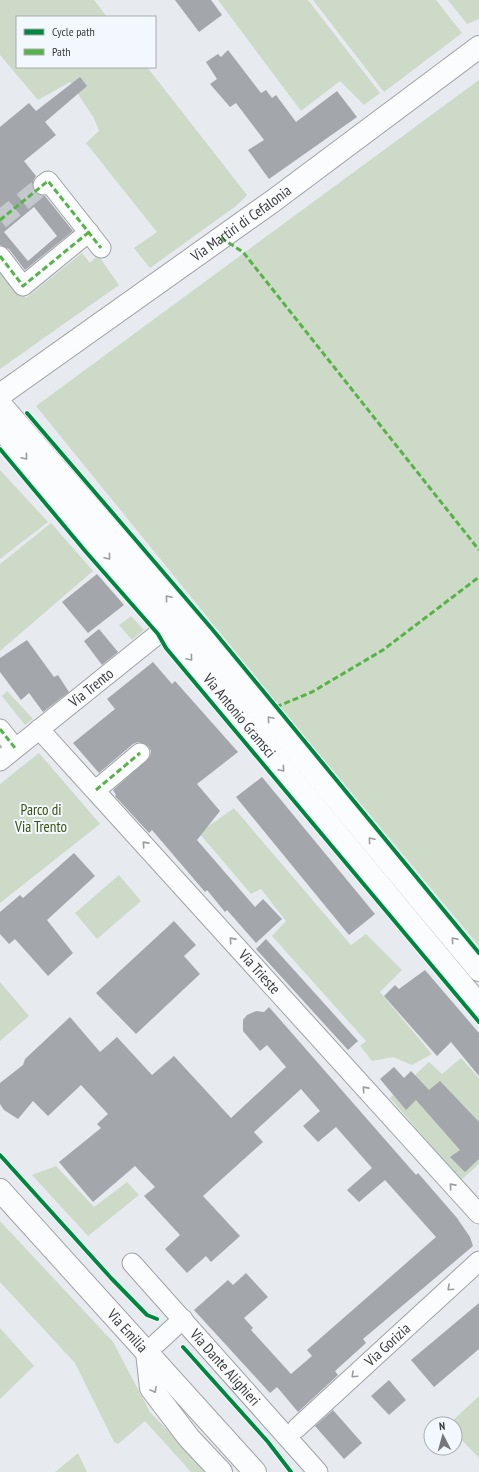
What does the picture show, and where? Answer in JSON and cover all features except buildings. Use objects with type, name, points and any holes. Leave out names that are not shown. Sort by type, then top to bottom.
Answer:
[{"type":"street","name":"Via Martiri di Cefalonia","points":[[0,395],[273,201],[479,47]]},
{"type":"street","points":[[43,185],[48,181],[101,248]]},
{"type":"street","points":[[0,256],[23,286],[89,232]]},
{"type":"street","name":"Via Antonio Gramsci","points":[[0,404],[175,622],[181,647],[479,1005]]},
{"type":"street","name":"Via Antonio Gramsci","points":[[0,427],[175,622],[432,914],[479,970]]},
{"type":"street","name":"Via Trento","points":[[0,760],[175,622]]},
{"type":"street","points":[[0,729],[15,748]]},
{"type":"street","name":"Via Trieste","points":[[40,729],[479,1214]]},
{"type":"street","points":[[96,790],[140,753]]},
{"type":"street","points":[[414,928],[432,914]]},
{"type":"street","name":"Via Emilia","points":[[0,1190],[195,1403],[255,1472]]},
{"type":"street","name":"Via Gorizia","points":[[297,1428],[479,1261]]},
{"type":"street","name":"Via Dante Alighieri","points":[[132,1263],[318,1472]]},
{"type":"street","points":[[183,1319],[147,1352],[151,1388],[189,1438],[221,1472]]},
{"type":"street","points":[[272,1419],[297,1428],[300,1451]]},
{"type":"green space","points":[[0,0],[94,0],[106,16],[16,16],[16,68],[148,68],[247,195],[236,206],[150,268],[134,248],[157,232],[86,143],[99,131],[94,118],[70,82],[38,100],[0,55]]},
{"type":"green space","points":[[218,0],[308,0],[380,93],[364,105],[340,81],[301,111]]},
{"type":"green space","points":[[313,0],[436,0],[462,33],[384,92]]},
{"type":"green space","points":[[448,0],[479,0],[479,19],[467,24]]},
{"type":"green space","points":[[479,80],[479,946],[286,714],[36,406]]},
{"type":"green space","points":[[82,253],[90,263],[98,255],[119,285],[0,369],[0,264],[26,298]]},
{"type":"green space","points":[[0,470],[48,522],[0,559]]},
{"type":"green space","points":[[51,523],[93,571],[0,651],[0,564]]},
{"type":"green space","points":[[131,616],[144,630],[132,640],[119,625]]},
{"type":"green space","points":[[7,691],[33,719],[25,725],[2,696]]},
{"type":"green space","name":"Parco di Via Trento","points":[[39,753],[100,824],[0,903],[0,784]]},
{"type":"green space","points":[[234,808],[351,945],[366,934],[402,970],[380,992],[432,1054],[412,1065],[393,1057],[372,1061],[360,1046],[366,1041],[272,936],[286,921],[261,889],[251,894],[199,833]]},
{"type":"green space","points":[[119,875],[141,901],[97,939],[75,913]]},
{"type":"green space","points":[[0,982],[29,1016],[0,1041]]},
{"type":"green space","points":[[461,1058],[479,1078],[479,1164],[461,1180],[390,1098],[429,1062],[442,1074]]},
{"type":"green space","points":[[56,1166],[94,1207],[127,1182],[139,1195],[88,1236],[32,1175]]},
{"type":"green space","points":[[0,1221],[113,1342],[150,1412],[208,1472],[191,1472],[145,1421],[118,1444],[114,1442],[75,1363],[0,1282]]},
{"type":"green space","points":[[0,1328],[34,1366],[0,1399]]},
{"type":"green space","points":[[479,1396],[479,1458],[463,1441],[463,1416],[458,1416]]},
{"type":"green space","points":[[78,1453],[87,1472],[55,1472]]},
{"type":"tunnel","points":[[0,220],[43,185]]},
{"type":"marked path","points":[[0,220],[48,181],[101,248]]},
{"type":"marked path","points":[[0,256],[23,286],[89,232]]},
{"type":"marked path","points":[[221,238],[243,252],[479,550]]},
{"type":"marked path","points":[[276,707],[312,692],[383,650],[479,577]]},
{"type":"marked path","points":[[0,729],[15,748]]},
{"type":"marked path","points":[[96,790],[140,753]]},
{"type":"cycle path","points":[[27,413],[212,629],[479,953]]},
{"type":"cycle path","points":[[0,449],[86,552],[158,634],[166,648],[479,1022]]},
{"type":"cycle path","points":[[0,1155],[111,1278],[147,1315],[157,1319]]},
{"type":"cycle path","points":[[183,1347],[268,1442],[291,1472]]}]
